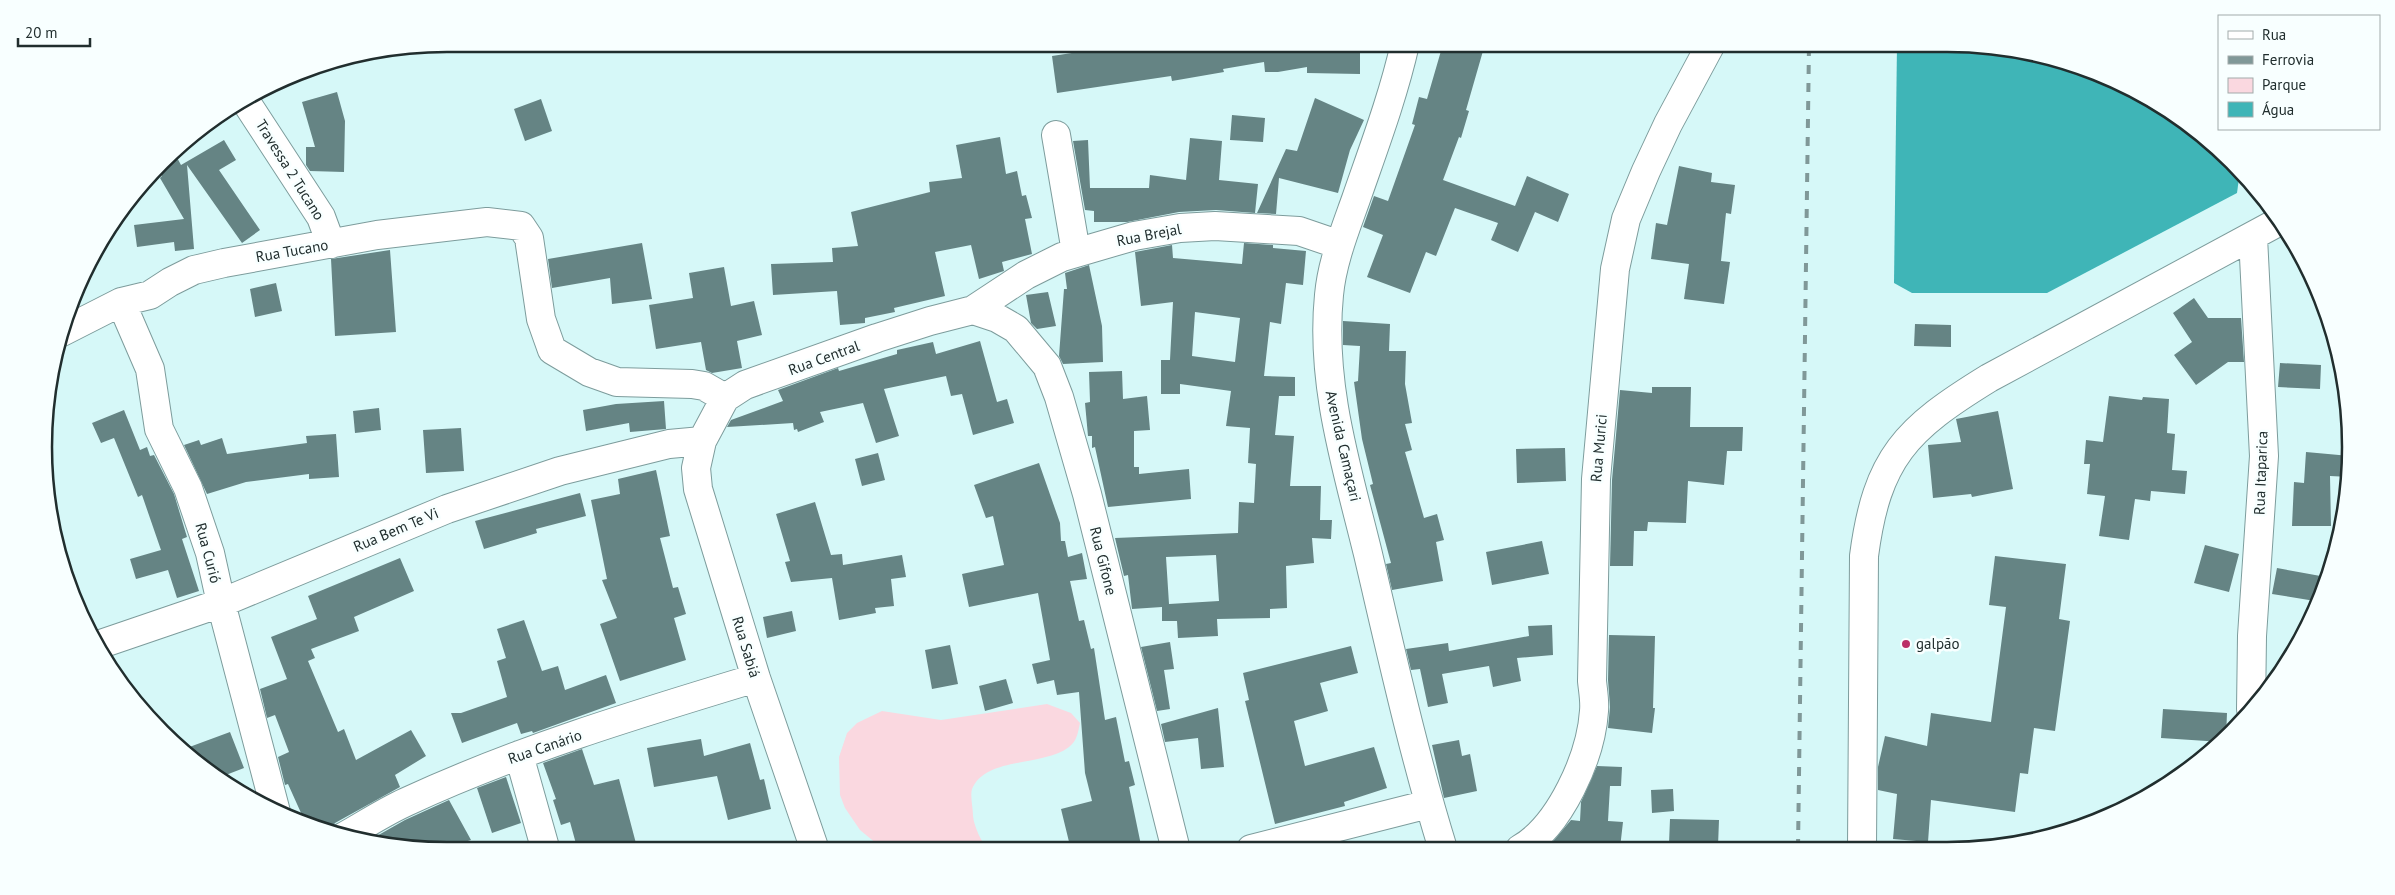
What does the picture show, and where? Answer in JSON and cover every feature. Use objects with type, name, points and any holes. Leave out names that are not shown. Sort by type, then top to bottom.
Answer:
[{"type":"street","name":"Avenida Camaçari","points":[[1403,52],[1395,85],[1340,245],[1329,293],[1326,343],[1330,392],[1429,804],[1441,842]]},
{"type":"street","name":"Rua Murici","points":[[1531,842],[1556,812],[1575,780],[1587,749],[1594,711],[1592,681],[1596,479],[1614,269],[1626,219],[1646,171],[1668,124],[1707,52]]},
{"type":"street","name":"Travessa 2 Tucano","points":[[249,106],[321,217],[331,244]]},
{"type":"street","points":[[1056,135],[1076,252]]},
{"type":"street","name":"Rua Tucano","points":[[71,327],[120,302],[150,294],[194,270],[377,235],[487,222],[521,226],[529,238],[541,319],[552,350],[589,372],[617,382],[692,384],[704,386],[725,398]]},
{"type":"street","points":[[1862,842],[1864,556],[1869,519],[1875,497],[1884,474],[1900,448],[1921,426],[1949,403],[1989,378],[2274,225]]},
{"type":"street","name":"Rua Brejal","points":[[973,310],[1026,275],[1076,252],[1096,245],[1180,228],[1215,226],[1299,231],[1340,245]]},
{"type":"street","name":"Rua Itaparica","points":[[2251,700],[2252,636],[2264,456],[2253,237]]},
{"type":"street","name":"Rua Curió","points":[[120,302],[150,369],[158,429],[188,488],[210,553],[221,603],[273,802]]},
{"type":"street","name":"Rua Central","points":[[725,398],[746,386],[877,338],[973,310]]},
{"type":"street","name":"Rua Gifone","points":[[973,310],[997,318],[1016,329],[1047,366],[1059,397],[1087,494],[1174,842]]},
{"type":"street","points":[[702,441],[725,398]]},
{"type":"street","name":"Rua Bem Te Vi","points":[[104,644],[221,603],[447,510],[560,471],[669,444],[702,441]]},
{"type":"street","name":"Rua Sabiá","points":[[702,441],[696,468],[698,490],[756,678],[812,842]]},
{"type":"street","name":"Rua Canário","points":[[354,831],[404,803],[519,755],[655,708],[756,678]]},
{"type":"street","points":[[519,755],[543,842]]},
{"type":"street","points":[[1281,842],[1429,804]]},
{"type":"green space","points":[[1047,704],[1071,713],[1080,723],[1077,736],[1069,747],[1045,757],[1002,766],[989,771],[979,779],[972,789],[971,799],[975,825],[983,842],[875,842],[860,830],[845,808],[840,795],[839,757],[847,733],[857,723],[882,711],[941,720]]},
{"type":"water","points":[[1897,52],[1948,52],[1999,56],[2025,60],[2074,73],[2122,93],[2167,119],[2208,151],[2239,181],[2237,193],[2047,293],[1912,293],[1894,283]]},
{"type":"building","points":[[1078,52],[1360,52],[1360,74],[1307,73],[1307,67],[1278,72],[1265,72],[1264,62],[1223,69],[1224,72],[1172,81],[1171,76],[1057,93],[1052,56]]},
{"type":"building","points":[[1441,52],[1483,52],[1466,110],[1469,111],[1461,138],[1459,137],[1443,180],[1515,206],[1527,176],[1569,194],[1558,222],[1535,212],[1518,252],[1491,240],[1498,223],[1455,208],[1436,256],[1426,252],[1410,293],[1367,277],[1383,235],[1363,227],[1374,196],[1388,201],[1415,125],[1412,124],[1419,97],[1427,99]]},
{"type":"building","points":[[337,92],[345,121],[344,172],[310,171],[306,165],[306,147],[315,147],[302,102]]},
{"type":"building","points":[[1315,98],[1364,120],[1350,150],[1338,193],[1279,178],[1276,214],[1257,213],[1286,149],[1297,151]]},
{"type":"building","points":[[541,99],[552,131],[525,141],[514,109]]},
{"type":"building","points":[[1232,115],[1265,118],[1263,142],[1230,140]]},
{"type":"building","points":[[1000,137],[1006,174],[1017,171],[1022,196],[1026,195],[1032,218],[1025,219],[1032,254],[1002,262],[1004,271],[979,279],[971,245],[935,252],[945,296],[894,308],[895,312],[865,318],[865,323],[840,325],[837,291],[773,295],[771,264],[833,262],[832,248],[858,246],[851,212],[930,192],[929,182],[962,178],[956,145]]},
{"type":"building","points":[[1190,138],[1222,141],[1219,180],[1258,184],[1255,213],[1216,210],[1179,212],[1127,222],[1094,222],[1094,211],[1085,210],[1073,141],[1088,140],[1090,188],[1149,188],[1150,175],[1186,180]]},
{"type":"building","points":[[224,140],[236,160],[219,170],[260,230],[242,243],[187,165],[194,249],[175,251],[174,242],[137,247],[134,225],[184,219],[160,178],[178,159],[181,165]]},
{"type":"building","points":[[1679,166],[1712,173],[1711,182],[1735,185],[1731,214],[1726,213],[1721,261],[1730,262],[1724,304],[1684,299],[1689,264],[1651,259],[1656,223],[1667,225]]},
{"type":"building","points":[[642,243],[652,299],[612,304],[610,278],[552,288],[548,259]]},
{"type":"building","points":[[1244,243],[1273,245],[1273,248],[1306,251],[1303,285],[1286,283],[1281,324],[1270,322],[1264,376],[1295,377],[1295,396],[1279,396],[1275,435],[1294,436],[1290,486],[1321,486],[1320,520],[1332,520],[1331,539],[1312,538],[1314,563],[1286,566],[1287,608],[1270,609],[1270,618],[1217,619],[1218,636],[1178,638],[1177,621],[1162,621],[1162,607],[1132,609],[1128,575],[1124,576],[1115,538],[1238,533],[1239,502],[1254,503],[1256,464],[1248,463],[1250,428],[1226,426],[1231,391],[1180,384],[1180,394],[1161,394],[1161,360],[1170,360],[1173,302],[1141,306],[1135,252],[1172,245],[1173,258],[1242,264]],"holes":[[[1195,312],[1240,318],[1235,362],[1192,356]],[[1216,555],[1219,601],[1169,604],[1166,557]]]},
{"type":"building","points":[[390,250],[396,332],[335,336],[331,259]]},
{"type":"building","points":[[1089,265],[1102,326],[1103,362],[1063,364],[1059,356],[1064,289],[1067,289],[1065,273]]},
{"type":"building","points":[[724,267],[731,306],[754,301],[762,335],[737,341],[742,368],[712,373],[706,370],[701,342],[656,349],[649,305],[693,298],[689,273]]},
{"type":"building","points":[[276,283],[282,311],[255,317],[250,289]]},
{"type":"building","points":[[1048,292],[1056,326],[1037,329],[1031,323],[1026,295]]},
{"type":"building","points":[[2194,298],[2208,318],[2241,318],[2244,362],[2228,362],[2196,385],[2174,355],[2192,342],[2173,313]]},
{"type":"building","points":[[1343,321],[1390,324],[1389,351],[1406,351],[1405,384],[1412,423],[1405,424],[1412,450],[1405,452],[1424,518],[1437,514],[1444,540],[1436,542],[1443,581],[1392,590],[1386,564],[1391,563],[1370,485],[1373,484],[1362,439],[1354,382],[1358,381],[1360,346],[1343,345]]},
{"type":"building","points":[[1915,324],[1951,325],[1951,347],[1914,346]]},
{"type":"building","points":[[980,341],[997,402],[1007,399],[1014,423],[973,435],[962,394],[951,396],[946,376],[884,389],[899,436],[876,443],[863,403],[820,412],[824,422],[798,432],[797,429],[794,430],[793,423],[727,427],[731,420],[783,401],[778,390],[838,368],[839,371],[897,354],[897,350],[933,342],[936,354]]},
{"type":"building","points":[[2280,363],[2321,365],[2320,389],[2278,387]]},
{"type":"building","points":[[1122,371],[1123,399],[1147,396],[1150,430],[1134,431],[1134,467],[1139,467],[1139,474],[1189,469],[1191,499],[1108,507],[1095,447],[1092,448],[1092,436],[1088,436],[1085,403],[1090,402],[1089,372]]},
{"type":"building","points":[[1652,387],[1691,387],[1690,427],[1743,427],[1742,451],[1727,451],[1724,485],[1688,481],[1686,523],[1648,522],[1647,531],[1634,531],[1633,566],[1610,566],[1612,480],[1620,390],[1652,393]]},
{"type":"building","points":[[2109,396],[2142,400],[2143,397],[2169,399],[2167,433],[2175,434],[2172,470],[2187,471],[2185,494],[2151,491],[2150,501],[2135,499],[2129,540],[2099,536],[2105,496],[2087,494],[2090,464],[2084,464],[2086,440],[2103,442]]},
{"type":"building","points":[[664,401],[666,429],[630,432],[629,423],[586,431],[583,410],[616,404]]},
{"type":"building","points":[[379,408],[381,430],[355,433],[353,411]]},
{"type":"building","points":[[124,410],[140,450],[147,447],[150,456],[154,455],[174,494],[187,537],[182,539],[199,591],[177,598],[168,570],[136,579],[130,559],[161,550],[142,495],[138,497],[114,438],[101,443],[92,423]]},
{"type":"building","points":[[1998,411],[2013,489],[1972,497],[1971,494],[1933,498],[1928,445],[1961,442],[1956,419]]},
{"type":"building","points":[[461,428],[464,471],[426,473],[423,430]]},
{"type":"building","points":[[336,434],[339,477],[309,479],[309,474],[246,482],[207,494],[184,445],[199,440],[201,445],[222,438],[227,454],[307,443],[306,436]]},
{"type":"building","points":[[1565,448],[1566,481],[1517,483],[1516,449]]},
{"type":"building","points":[[2306,452],[2342,455],[2342,477],[2330,476],[2331,526],[2292,526],[2294,482],[2304,483]]},
{"type":"building","points":[[878,453],[885,480],[862,486],[855,459]]},
{"type":"building","points":[[1039,463],[1060,523],[1061,541],[1065,541],[1068,557],[1082,553],[1087,579],[1070,581],[1079,621],[1084,620],[1091,649],[1094,648],[1105,720],[1116,717],[1125,762],[1129,761],[1135,785],[1129,787],[1140,842],[1069,842],[1061,809],[1092,801],[1085,773],[1079,692],[1057,695],[1054,680],[1037,684],[1032,664],[1050,660],[1038,593],[969,607],[962,574],[1004,565],[993,516],[986,518],[974,485]]},
{"type":"building","points":[[656,470],[670,536],[660,538],[673,588],[678,587],[686,614],[674,618],[686,660],[620,681],[600,624],[617,618],[602,580],[607,579],[591,500],[620,494],[618,479]]},
{"type":"building","points":[[580,493],[586,516],[536,529],[537,533],[484,549],[475,521]]},
{"type":"building","points":[[815,502],[831,555],[842,554],[843,565],[902,555],[906,577],[891,579],[894,606],[875,608],[876,613],[839,620],[832,578],[791,582],[785,562],[790,561],[776,514]]},
{"type":"building","points":[[1542,541],[1549,574],[1492,585],[1486,552]]},
{"type":"building","points":[[2205,545],[2239,554],[2229,592],[2194,583]]},
{"type":"building","points":[[1995,556],[2066,564],[2059,619],[2070,621],[2055,731],[2034,728],[2028,774],[2020,773],[2015,812],[1931,800],[1928,842],[1893,839],[1897,794],[1878,790],[1878,767],[1885,736],[1927,746],[1931,713],[1991,722],[2006,607],[1989,605]]},
{"type":"building","points":[[400,558],[414,591],[354,617],[359,631],[311,649],[315,658],[308,661],[338,732],[344,729],[356,760],[411,730],[426,756],[395,775],[400,787],[333,826],[302,814],[288,784],[285,785],[278,757],[289,752],[275,715],[267,718],[260,689],[287,679],[271,637],[317,619],[308,596]]},
{"type":"building","points":[[2277,568],[2321,576],[2311,600],[2272,594]]},
{"type":"building","points":[[792,611],[796,631],[767,638],[763,617]]},
{"type":"building","points":[[524,620],[542,671],[558,666],[565,690],[606,675],[616,703],[533,733],[532,731],[521,734],[517,723],[462,743],[451,713],[461,713],[507,697],[497,661],[506,658],[497,629]]},
{"type":"building","points":[[1552,625],[1553,655],[1517,658],[1521,681],[1493,687],[1489,666],[1442,674],[1448,703],[1428,707],[1420,669],[1411,670],[1406,649],[1448,643],[1449,651],[1529,636],[1528,626]]},
{"type":"building","points":[[1609,635],[1655,636],[1653,708],[1655,708],[1652,733],[1608,728],[1610,707],[1608,680]]},
{"type":"building","points":[[1170,642],[1174,669],[1164,670],[1170,709],[1157,711],[1141,647]]},
{"type":"building","points":[[950,645],[958,684],[932,689],[925,650]]},
{"type":"building","points":[[1351,646],[1358,673],[1320,683],[1328,711],[1294,721],[1305,766],[1374,747],[1387,788],[1344,802],[1345,806],[1275,824],[1245,701],[1249,700],[1243,673]]},
{"type":"building","points":[[1006,679],[1013,703],[985,711],[979,686]]},
{"type":"building","points":[[1218,708],[1224,767],[1201,769],[1198,738],[1165,742],[1161,724]]},
{"type":"building","points":[[2163,709],[2227,713],[2226,728],[2211,741],[2161,738]]},
{"type":"building","points":[[230,732],[244,768],[226,775],[190,747]]},
{"type":"building","points":[[701,739],[704,756],[750,743],[760,780],[764,779],[771,809],[728,820],[717,776],[654,787],[647,748]]},
{"type":"building","points":[[1459,740],[1462,756],[1470,754],[1477,791],[1444,798],[1432,745]]},
{"type":"building","points":[[582,749],[594,785],[619,779],[636,842],[576,842],[570,822],[561,825],[553,800],[556,799],[543,763]]},
{"type":"building","points":[[1597,766],[1622,767],[1621,786],[1610,786],[1608,821],[1623,822],[1621,842],[1553,842],[1571,820],[1580,821],[1581,802]]},
{"type":"building","points":[[506,777],[521,823],[492,833],[477,788]]},
{"type":"building","points":[[1673,789],[1674,811],[1652,813],[1651,790]]},
{"type":"building","points":[[449,800],[471,840],[465,842],[422,842],[377,836],[405,820]]},
{"type":"building","points":[[1670,819],[1719,820],[1718,842],[1669,842]]},
{"type":"railway","points":[[1798,842],[1809,52]]},
{"type":"place","name":"galpão","points":[[1906,644]]}]
